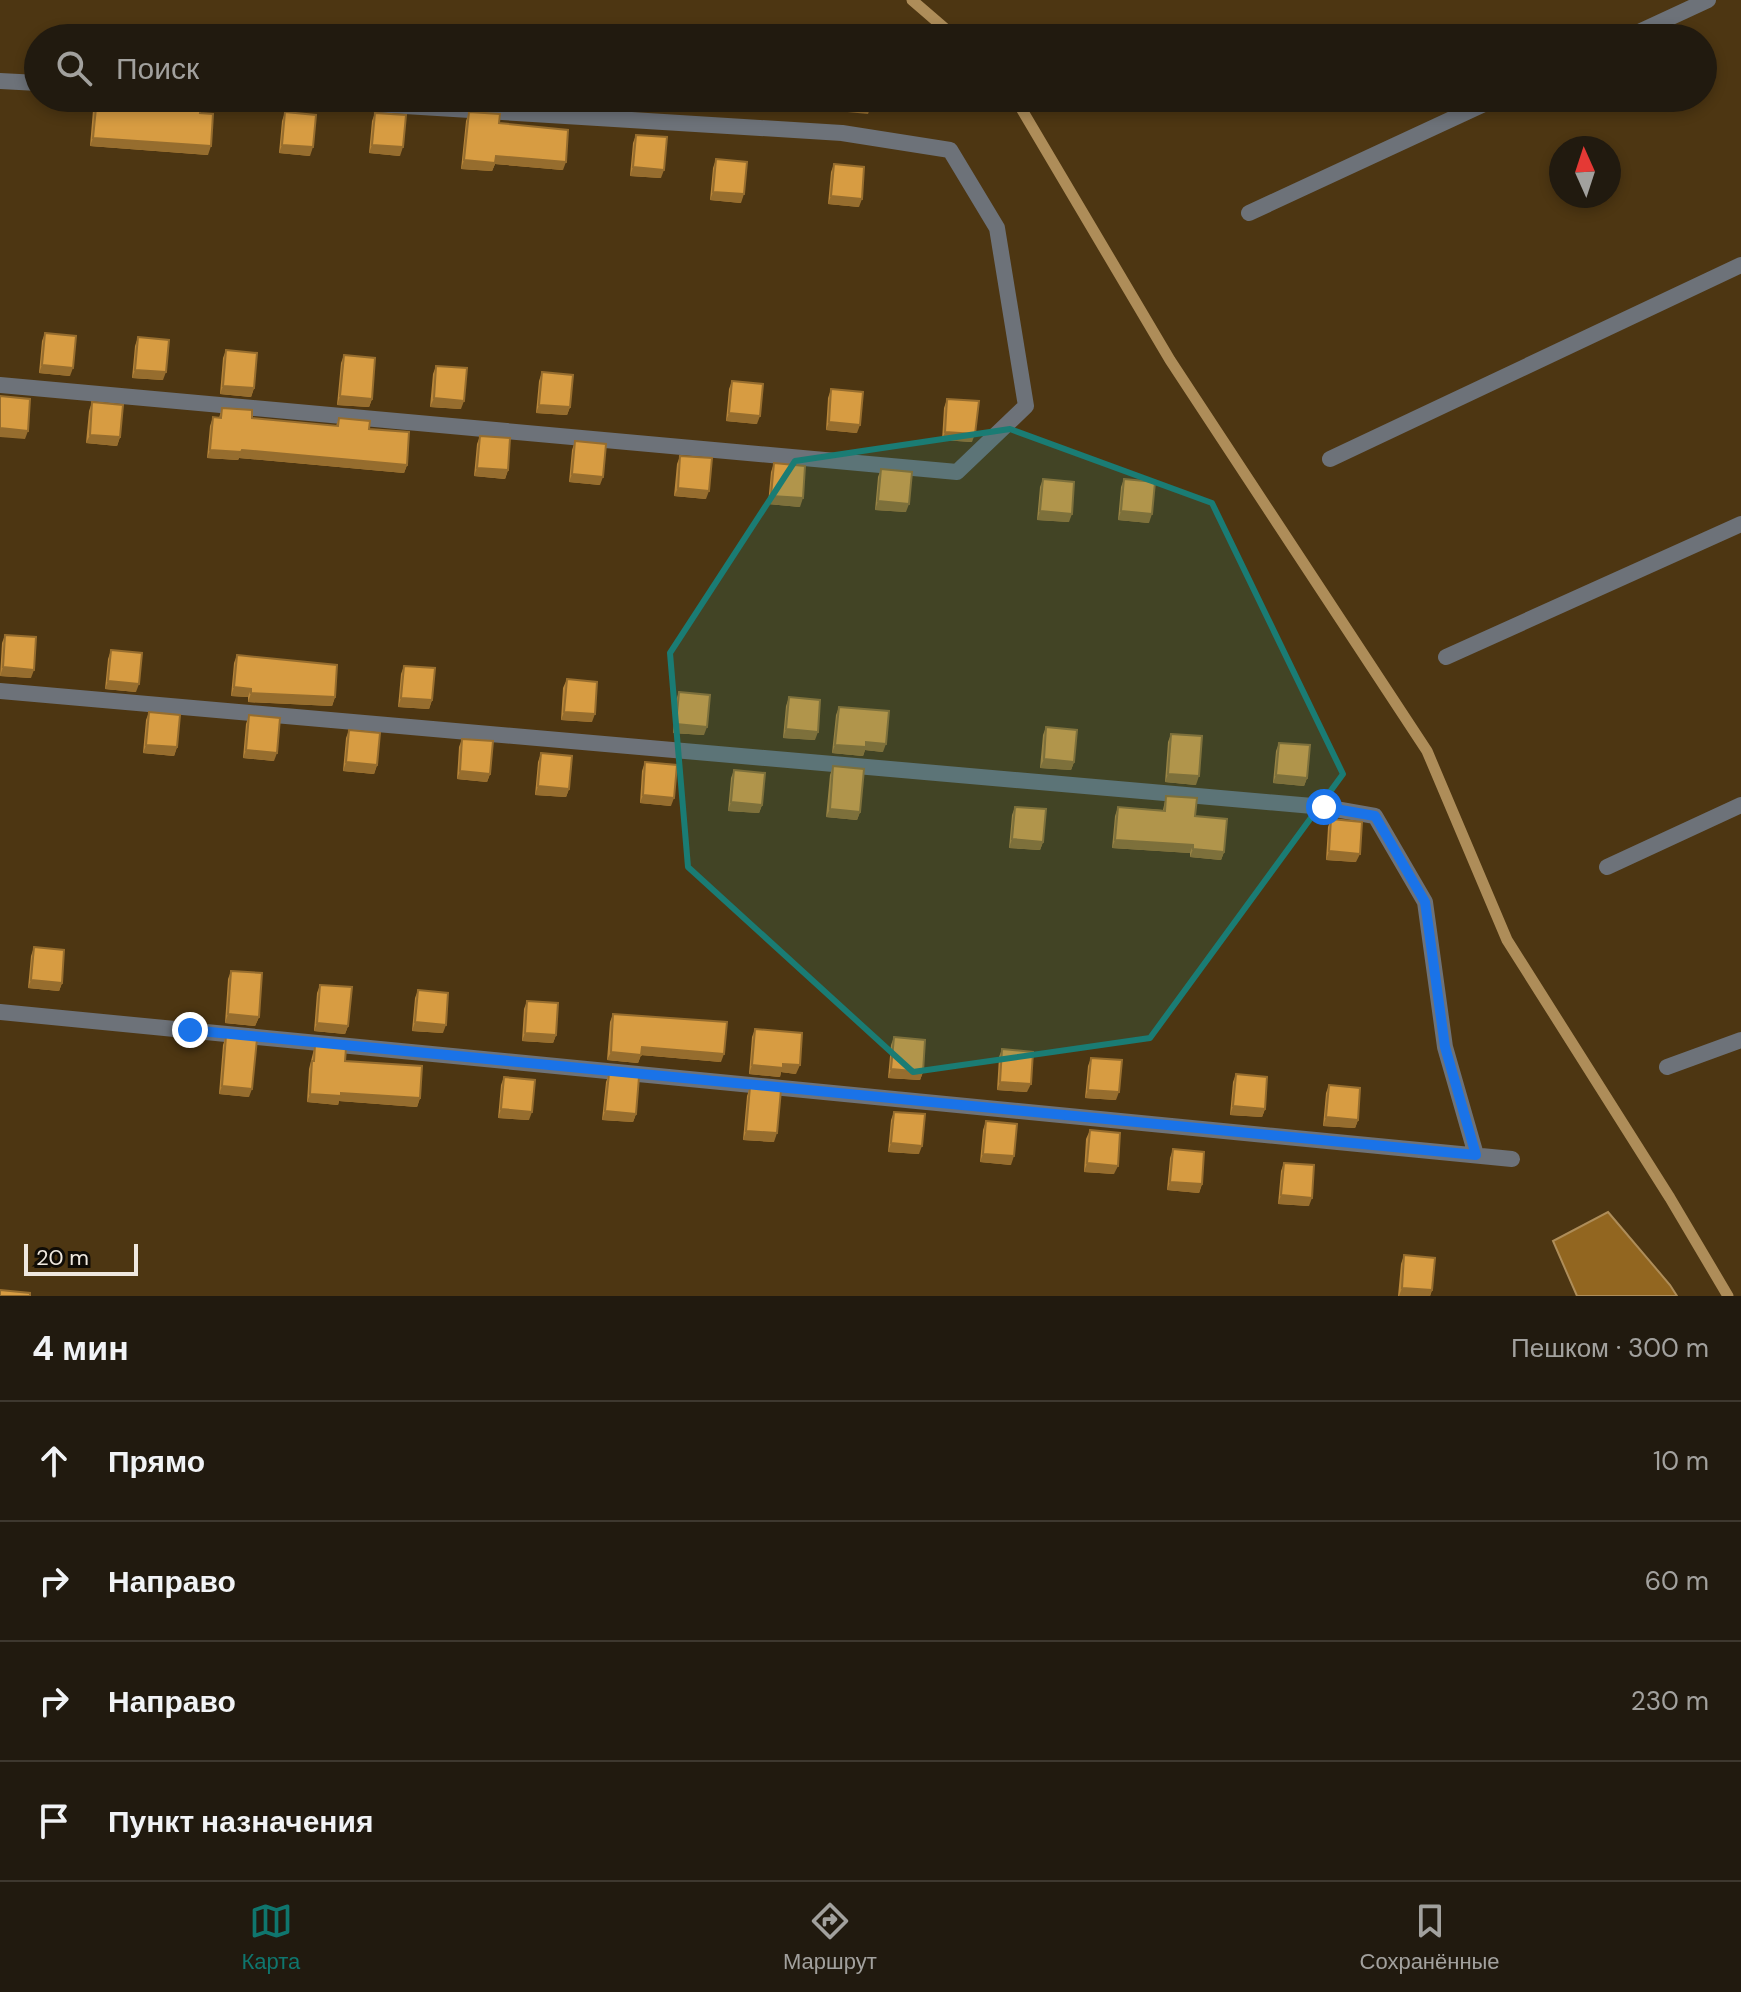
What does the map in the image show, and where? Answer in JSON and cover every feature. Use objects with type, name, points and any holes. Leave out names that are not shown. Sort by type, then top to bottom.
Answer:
[{"type":"lane","points":[[1656,24],[1708,0]]},
{"type":"lane","points":[[0,81],[24,82]]},
{"type":"lane","points":[[0,385],[957,472],[1026,406],[997,228],[950,150],[842,133],[502,112]]},
{"type":"lane","points":[[1249,213],[1467,112]]},
{"type":"lane","points":[[1330,459],[1741,265]]},
{"type":"lane","points":[[1446,657],[1741,524]]},
{"type":"lane","points":[[0,691],[1324,807],[1375,816],[1425,902],[1445,1047],[1476,1155]]},
{"type":"lane","points":[[1607,867],[1741,805]]},
{"type":"lane","points":[[0,1012],[1512,1159]]},
{"type":"lane","points":[[1667,1067],[1741,1040]]},
{"type":"highlighted area","points":[[1010,429],[1212,503],[1343,774],[1150,1038],[913,1072],[688,867],[670,653],[795,461]]},
{"type":"shaded area","points":[[0,0],[1741,0],[1741,1296],[0,1296]]},
{"type":"shaded area","points":[[1608,1212],[1677,1296],[1577,1296],[1553,1241]]},
{"type":"building","points":[[96,112],[213,114],[211,146],[93,138]]},
{"type":"building","points":[[285,112],[316,115],[313,147],[282,145]]},
{"type":"building","points":[[469,112],[500,114],[499,123],[568,130],[566,162],[496,156],[495,163],[464,160]]},
{"type":"building","points":[[375,113],[406,115],[403,147],[372,145]]},
{"type":"building","points":[[636,135],[667,137],[664,170],[633,167]]},
{"type":"building","points":[[716,159],[747,162],[744,194],[713,192]]},
{"type":"building","points":[[834,164],[864,167],[862,199],[831,196]]},
{"type":"building","points":[[45,333],[76,336],[73,368],[42,365]]},
{"type":"building","points":[[138,337],[169,340],[166,372],[135,370]]},
{"type":"building","points":[[226,350],[257,353],[254,388],[223,386]]},
{"type":"building","points":[[344,355],[375,358],[372,399],[340,396]]},
{"type":"building","points":[[436,366],[467,368],[464,401],[434,398]]},
{"type":"building","points":[[542,372],[573,375],[570,407],[539,405]]},
{"type":"building","points":[[732,381],[763,384],[760,416],[729,413]]},
{"type":"building","points":[[831,389],[863,392],[860,425],[829,422]]},
{"type":"building","points":[[0,396],[30,399],[28,431],[0,428]]},
{"type":"building","points":[[947,399],[979,401],[975,434],[945,432]]},
{"type":"building","points":[[92,402],[123,405],[120,437],[90,435]]},
{"type":"building","points":[[222,408],[252,410],[252,418],[338,426],[339,418],[370,421],[369,429],[409,432],[407,465],[242,450],[210,450],[213,417],[221,418]]},
{"type":"building","points":[[480,436],[510,438],[508,470],[477,468]]},
{"type":"building","points":[[575,441],[606,444],[603,477],[572,474]]},
{"type":"building","points":[[680,456],[712,458],[709,491],[678,488]]},
{"type":"building","points":[[774,463],[805,466],[803,498],[771,496]]},
{"type":"building","points":[[881,469],[912,472],[909,504],[878,501]]},
{"type":"building","points":[[1043,479],[1074,482],[1072,514],[1040,511]]},
{"type":"building","points":[[1124,479],[1155,482],[1152,514],[1121,511]]},
{"type":"building","points":[[5,635],[36,637],[34,670],[3,667]]},
{"type":"building","points":[[111,650],[142,653],[139,684],[108,681]]},
{"type":"building","points":[[237,655],[337,665],[335,697],[251,693],[251,689],[234,687]]},
{"type":"building","points":[[404,666],[435,668],[432,700],[401,698]]},
{"type":"building","points":[[567,679],[597,682],[595,714],[564,712]]},
{"type":"building","points":[[679,692],[710,695],[707,727],[676,724]]},
{"type":"building","points":[[789,697],[820,700],[818,732],[786,729]]},
{"type":"building","points":[[839,707],[889,711],[886,744],[866,742],[866,747],[835,745]]},
{"type":"building","points":[[149,712],[180,715],[177,747],[146,745]]},
{"type":"building","points":[[249,715],[280,718],[277,753],[246,750]]},
{"type":"building","points":[[1046,727],[1077,730],[1074,762],[1044,759]]},
{"type":"building","points":[[349,730],[380,733],[377,765],[346,762]]},
{"type":"building","points":[[1171,734],[1202,736],[1199,776],[1168,774]]},
{"type":"building","points":[[462,739],[493,741],[490,774],[460,771]]},
{"type":"building","points":[[1279,743],[1310,745],[1307,778],[1276,775]]},
{"type":"building","points":[[541,753],[572,756],[569,789],[538,786]]},
{"type":"building","points":[[645,762],[677,765],[674,798],[643,795]]},
{"type":"building","points":[[833,766],[864,769],[860,812],[830,809]]},
{"type":"building","points":[[734,770],[765,773],[762,805],[731,802]]},
{"type":"building","points":[[1166,796],[1197,798],[1195,816],[1227,819],[1224,852],[1193,849],[1193,845],[1115,840],[1118,807],[1165,811]]},
{"type":"building","points":[[1015,807],[1046,809],[1043,842],[1012,839]]},
{"type":"building","points":[[1331,819],[1362,822],[1360,854],[1329,851]]},
{"type":"building","points":[[34,947],[64,950],[62,983],[31,980]]},
{"type":"building","points":[[231,971],[262,973],[259,1017],[228,1014]]},
{"type":"building","points":[[320,985],[352,987],[348,1026],[317,1023]]},
{"type":"building","points":[[418,990],[448,993],[446,1025],[415,1022]]},
{"type":"building","points":[[527,1001],[558,1003],[556,1035],[525,1033]]},
{"type":"building","points":[[613,1014],[727,1022],[724,1054],[642,1047],[641,1055],[611,1052]]},
{"type":"building","points":[[755,1029],[802,1033],[800,1065],[783,1064],[783,1068],[752,1065]]},
{"type":"building","points":[[226,1036],[257,1039],[252,1089],[222,1086]]},
{"type":"building","points":[[894,1037],[925,1040],[923,1072],[891,1069]]},
{"type":"building","points":[[315,1045],[346,1048],[345,1061],[422,1066],[420,1098],[310,1094]]},
{"type":"building","points":[[1002,1049],[1033,1052],[1031,1084],[1000,1082]]},
{"type":"building","points":[[1091,1058],[1122,1060],[1119,1092],[1088,1090]]},
{"type":"building","points":[[609,1074],[639,1077],[636,1114],[605,1111]]},
{"type":"building","points":[[1236,1074],[1267,1077],[1265,1109],[1233,1106]]},
{"type":"building","points":[[504,1077],[535,1080],[532,1112],[501,1109]]},
{"type":"building","points":[[1329,1085],[1360,1088],[1358,1120],[1326,1117]]},
{"type":"building","points":[[750,1087],[781,1090],[777,1133],[746,1131]]},
{"type":"building","points":[[894,1112],[925,1114],[922,1146],[891,1143]]},
{"type":"building","points":[[986,1121],[1017,1124],[1014,1156],[983,1154]]},
{"type":"building","points":[[1090,1130],[1120,1133],[1118,1166],[1087,1163]]},
{"type":"building","points":[[1173,1149],[1204,1152],[1202,1184],[1170,1182]]},
{"type":"building","points":[[1284,1163],[1314,1165],[1312,1198],[1281,1195]]},
{"type":"building","points":[[1404,1255],[1435,1258],[1432,1290],[1402,1288]]},
{"type":"building","points":[[0,1290],[30,1293],[30,1296],[0,1296]]},
{"type":"waterway","points":[[912,0],[940,24]]},
{"type":"waterway","points":[[1023,112],[1170,360],[1427,751],[1507,940],[1670,1198],[1728,1296]]},
{"type":"route","points":[[190,1030],[1476,1155],[1445,1047],[1425,902],[1375,816],[1324,807]]}]
